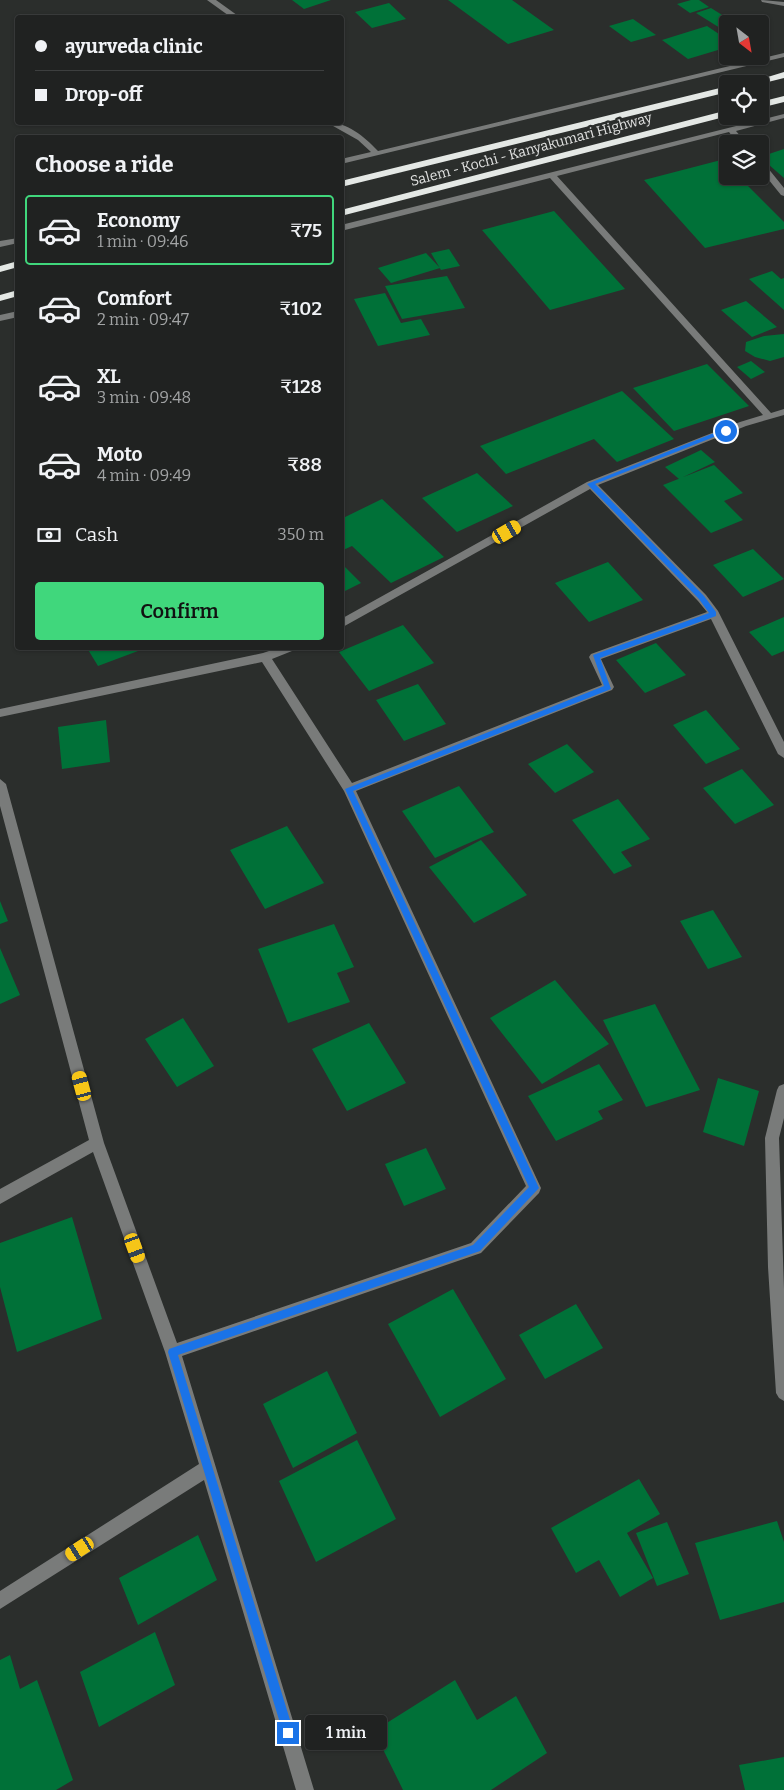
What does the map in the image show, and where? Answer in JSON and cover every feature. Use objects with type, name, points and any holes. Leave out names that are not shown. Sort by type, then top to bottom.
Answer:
[{"type":"highway","points":[[769,79],[784,75]]},
{"type":"highway","name":"Salem - Kochi - Kanyakumari Highway","points":[[344,183],[719,91]]},
{"type":"highway","points":[[769,103],[784,99]]},
{"type":"highway","name":"Salem - Kochi - Kanyakumari Highway","points":[[344,212],[719,116]]},
{"type":"highway","points":[[0,269],[15,265]]},
{"type":"highway","points":[[0,298],[15,294]]},
{"type":"street","points":[[211,0],[234,15]]},
{"type":"street","points":[[765,0],[784,4]]},
{"type":"street","points":[[344,161],[784,55]]},
{"type":"street","points":[[344,227],[784,116]]},
{"type":"street","points":[[336,125],[361,138],[376,154]]},
{"type":"street","points":[[731,130],[735,135]]},
{"type":"street","points":[[551,174],[769,416]]},
{"type":"street","points":[[769,175],[784,193]]},
{"type":"street","points":[[0,244],[15,241]]},
{"type":"street","points":[[0,318],[15,315]]},
{"type":"street","points":[[344,622],[590,484],[784,412]]},
{"type":"street","points":[[590,484],[702,598],[714,614],[784,754]]},
{"type":"street","points":[[349,789],[608,687],[595,657],[714,614]]},
{"type":"street","points":[[0,713],[265,657],[283,650]]},
{"type":"street","points":[[172,1352],[476,1248],[534,1188],[349,789],[265,657]]},
{"type":"street","points":[[0,784],[98,1143],[172,1352],[209,1467],[305,1790]]},
{"type":"street","points":[[784,1090],[772,1138],[775,1267],[784,1393]]},
{"type":"street","points":[[0,1197],[98,1143]]},
{"type":"street","points":[[0,1601],[209,1467]]},
{"type":"building","points":[[292,0],[331,0],[304,9]]},
{"type":"building","points":[[448,0],[512,0],[554,30],[508,44]]},
{"type":"building","points":[[699,0],[709,7],[690,13],[677,4]]},
{"type":"building","points":[[389,3],[406,19],[372,28],[355,12]]},
{"type":"building","points":[[711,8],[722,15],[719,15],[719,27],[696,13]]},
{"type":"building","points":[[633,19],[656,35],[631,42],[609,26]]},
{"type":"building","points":[[707,26],[719,34],[719,50],[688,59],[662,40]]},
{"type":"building","points":[[784,149],[784,178],[769,165],[769,154]]},
{"type":"building","points":[[719,161],[719,185],[747,185],[784,222],[784,229],[705,248],[644,180]]},
{"type":"building","points":[[554,211],[625,289],[550,310],[482,230]]},
{"type":"building","points":[[449,249],[460,266],[441,270],[431,253]]},
{"type":"building","points":[[426,253],[440,268],[391,283],[378,268]]},
{"type":"building","points":[[772,271],[781,279],[784,278],[784,310],[749,279]]},
{"type":"building","points":[[447,276],[465,308],[402,319],[385,286]]},
{"type":"building","points":[[385,293],[401,323],[421,319],[430,335],[378,346],[354,299]]},
{"type":"building","points":[[746,301],[777,327],[752,337],[721,310]]},
{"type":"building","points":[[784,334],[784,357],[770,361],[755,357],[745,351],[746,342],[764,336]]},
{"type":"building","points":[[751,361],[765,372],[751,379],[737,367]]},
{"type":"building","points":[[707,364],[749,406],[674,431],[633,388]]},
{"type":"building","points":[[622,391],[674,439],[617,462],[594,439],[506,474],[480,446]]},
{"type":"building","points":[[701,450],[715,462],[679,479],[665,467]]},
{"type":"building","points":[[714,465],[743,493],[724,501],[743,520],[711,533],[663,485]]},
{"type":"building","points":[[477,473],[513,506],[457,532],[422,498]]},
{"type":"building","points":[[382,499],[444,557],[391,583],[352,546],[344,550],[344,518]]},
{"type":"building","points":[[753,549],[784,579],[743,597],[713,565]]},
{"type":"building","points":[[608,562],[643,600],[589,622],[555,583]]},
{"type":"building","points":[[344,566],[361,583],[344,592]]},
{"type":"building","points":[[784,617],[784,651],[772,656],[749,632]]},
{"type":"building","points":[[403,625],[434,663],[369,691],[339,652]]},
{"type":"building","points":[[656,643],[686,675],[645,693],[616,660]]},
{"type":"building","points":[[88,650],[141,650],[98,666]]},
{"type":"building","points":[[418,684],[446,724],[404,741],[376,700]]},
{"type":"building","points":[[706,710],[740,749],[706,764],[673,725]]},
{"type":"building","points":[[106,720],[110,762],[62,769],[58,727]]},
{"type":"building","points":[[567,744],[594,772],[555,793],[528,764]]},
{"type":"building","points":[[742,769],[774,805],[735,824],[703,788]]},
{"type":"building","points":[[459,786],[494,832],[435,858],[402,811]]},
{"type":"building","points":[[618,799],[650,839],[621,852],[632,866],[614,874],[572,820]]},
{"type":"building","points":[[287,826],[324,883],[265,909],[230,850]]},
{"type":"building","points":[[481,840],[527,895],[474,923],[429,867]]},
{"type":"building","points":[[0,901],[8,921],[0,924]]},
{"type":"building","points":[[713,910],[742,957],[708,969],[680,921]]},
{"type":"building","points":[[334,924],[354,967],[337,973],[350,1002],[288,1023],[258,949]]},
{"type":"building","points":[[0,948],[20,995],[0,1004]]},
{"type":"building","points":[[555,980],[609,1044],[542,1084],[490,1018]]},
{"type":"building","points":[[655,1004],[700,1090],[646,1107],[603,1020]]},
{"type":"building","points":[[183,1018],[214,1066],[177,1087],[145,1039]]},
{"type":"building","points":[[369,1023],[406,1083],[347,1111],[312,1049]]},
{"type":"building","points":[[599,1064],[623,1100],[598,1111],[603,1119],[556,1141],[528,1096]]},
{"type":"building","points":[[718,1078],[759,1091],[744,1146],[703,1132]]},
{"type":"building","points":[[426,1148],[446,1189],[404,1206],[385,1164]]},
{"type":"building","points":[[72,1217],[102,1319],[17,1352],[0,1287],[0,1243]]},
{"type":"building","points":[[453,1289],[506,1379],[440,1417],[388,1324]]},
{"type":"building","points":[[576,1304],[603,1348],[545,1379],[519,1335]]},
{"type":"building","points":[[327,1371],[357,1433],[293,1468],[263,1404]]},
{"type":"building","points":[[357,1440],[396,1519],[316,1562],[279,1481]]},
{"type":"building","points":[[639,1479],[660,1514],[627,1533],[653,1578],[620,1597],[599,1560],[576,1573],[551,1528]]},
{"type":"building","points":[[777,1521],[784,1542],[784,1602],[720,1620],[695,1543]]},
{"type":"building","points":[[667,1522],[689,1574],[657,1586],[636,1533]]},
{"type":"building","points":[[198,1535],[217,1580],[138,1625],[119,1578]]},
{"type":"building","points":[[155,1632],[175,1685],[99,1727],[80,1672]]},
{"type":"building","points":[[10,1655],[20,1689],[37,1680],[73,1780],[56,1790],[0,1790],[0,1660]]},
{"type":"building","points":[[455,1680],[477,1720],[516,1696],[547,1753],[491,1790],[403,1790],[374,1731]]},
{"type":"building","points":[[784,1757],[784,1790],[745,1790],[739,1765]]},
{"type":"route","points":[[288,1733],[209,1467],[172,1352],[476,1248],[534,1188],[349,789],[608,687],[595,657],[714,614],[702,598],[590,484],[726,431]]}]
